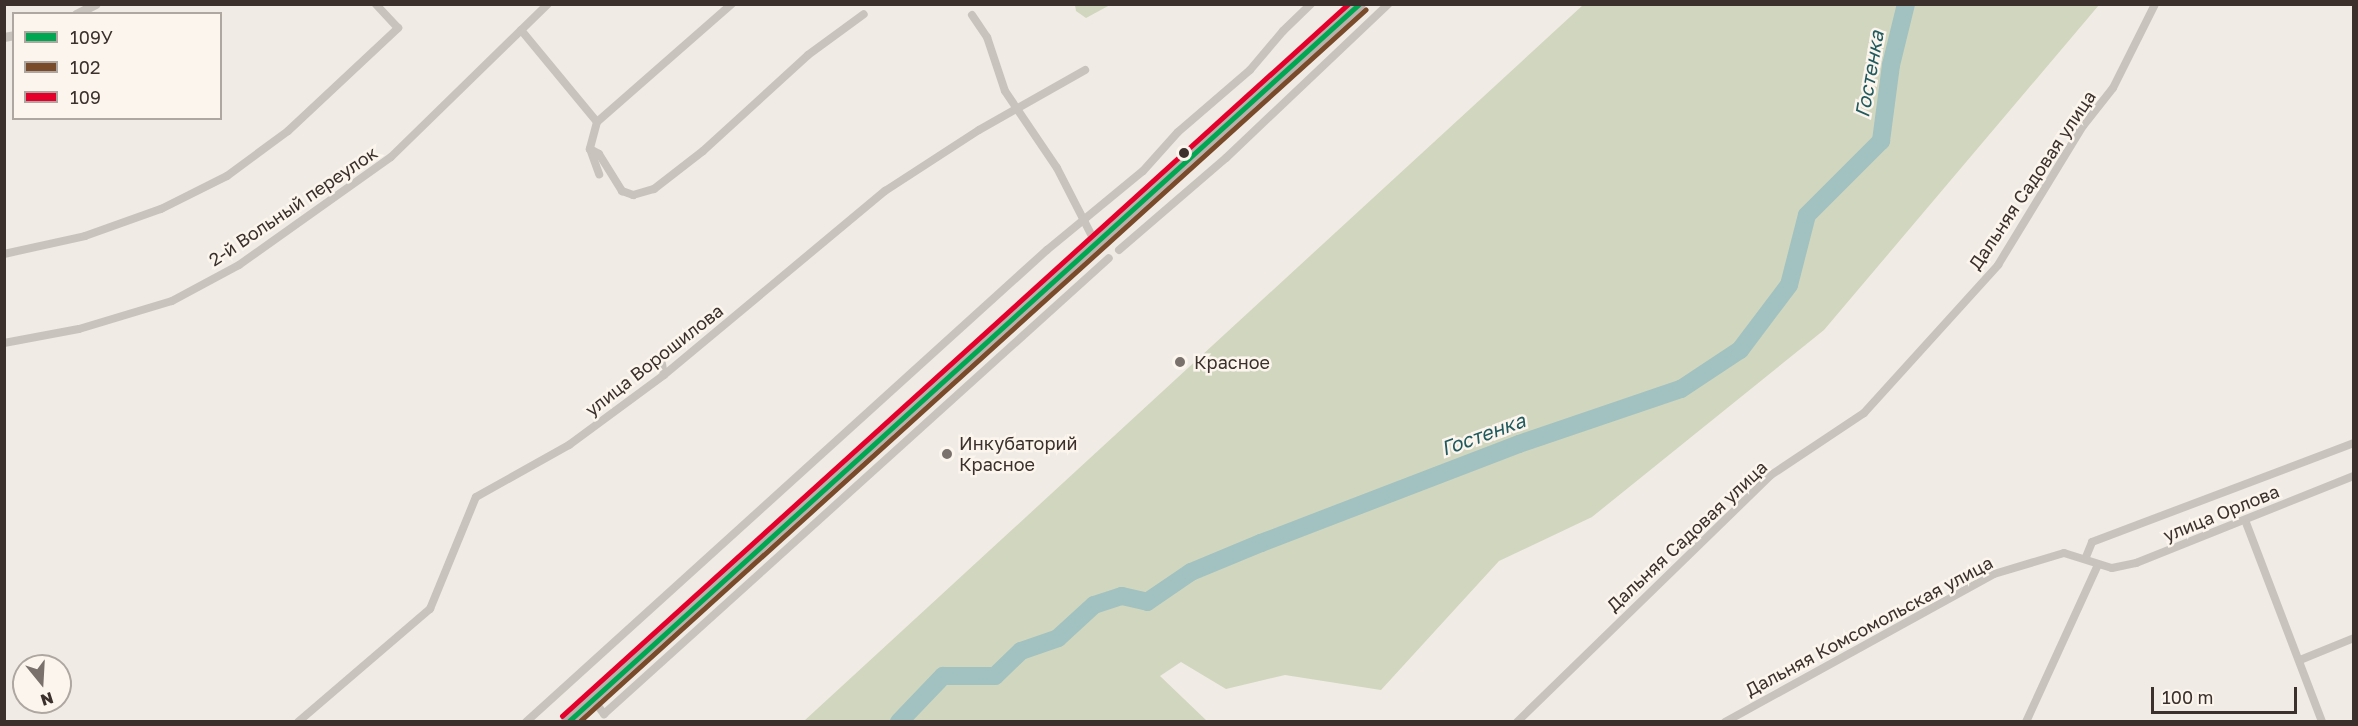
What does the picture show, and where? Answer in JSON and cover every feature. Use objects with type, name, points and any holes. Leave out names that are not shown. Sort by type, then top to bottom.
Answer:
[{"type":"main road","points":[[567,722],[1360,4]]},
{"type":"street","points":[[80,12],[96,4]]},
{"type":"street","points":[[4,254],[85,236],[161,209],[227,176],[288,131],[398,28],[376,4]]},
{"type":"street","name":"2-й Вольный переулок","points":[[4,343],[79,329],[171,301],[239,265],[391,157],[548,4]]},
{"type":"street","points":[[599,174],[590,149],[597,122],[732,4]]},
{"type":"street","points":[[526,722],[1047,250],[1085,222],[1250,70],[1283,31],[1311,4]]},
{"type":"street","points":[[1119,250],[1226,158],[1388,4]]},
{"type":"street","name":"Дальняя Садовая улица","points":[[1517,722],[1771,475],[1864,413],[1998,265],[2083,126],[2113,87],[2154,4]]},
{"type":"street","points":[[590,149],[599,154],[622,191],[633,195],[654,189],[703,151],[808,55],[864,14]]},
{"type":"street","points":[[972,15],[987,37],[1016,112],[1057,168],[1095,242]]},
{"type":"street","points":[[521,30],[597,122]]},
{"type":"street","name":"улица Ворошилова","points":[[298,722],[430,609],[476,497],[569,445],[664,375],[885,191],[979,130],[1016,112],[1085,70]]},
{"type":"street","points":[[593,699],[604,714],[1109,258]]},
{"type":"street","points":[[661,359],[664,375]]},
{"type":"street","points":[[2026,722],[2098,565],[2086,557],[2092,542],[2354,443]]},
{"type":"street","name":"улица Орлова","points":[[2098,565],[2112,568],[2136,563],[2354,476]]},
{"type":"street","points":[[2245,520],[2322,722]]},
{"type":"street","name":"Дальняя Комсомольская улица","points":[[1725,722],[1958,591],[1994,574],[2064,553],[2086,557]]},
{"type":"street","points":[[2300,660],[2354,638]]},
{"type":"green space","points":[[1075,4],[1110,5],[1086,18],[1076,11]]},
{"type":"green space","points":[[1583,5],[2099,5],[1824,330],[1592,517],[1499,561],[1381,690],[1285,675],[1226,689],[1181,662],[1160,676],[1207,721],[804,721]]},
{"type":"waterway","name":"Гостенка","points":[[899,722],[943,676],[995,676],[1021,651],[1058,638],[1094,605],[1122,596],[1147,602],[1191,572],[1261,543],[1519,444],[1681,389],[1740,350],[1789,285],[1807,215],[1881,141],[1891,65],[1906,4]]},
{"type":"transit line","name":"109","points":[[562,716],[1348,4]]},
{"type":"transit line","name":"109У","points":[[568,722],[1359,4]]},
{"type":"transit line","name":"102","points":[[579,722],[1365,10]]},
{"type":"place","name":"Красное","points":[[1180,362]]},
{"type":"place","name":"Инкубаторий Красное","points":[[947,454]]}]
